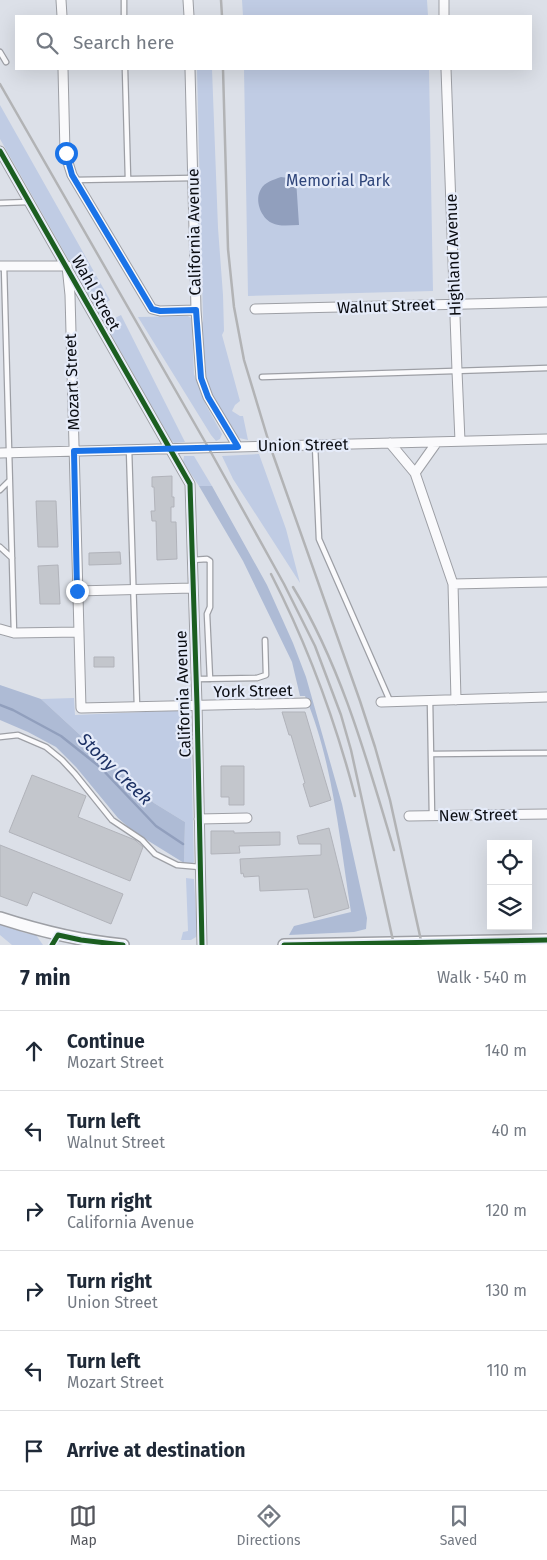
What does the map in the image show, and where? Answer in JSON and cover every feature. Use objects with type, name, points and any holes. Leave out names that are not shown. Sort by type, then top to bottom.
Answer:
[{"type":"street","points":[[61,0],[62,15]]},
{"type":"street","points":[[188,0],[189,15]]},
{"type":"street","points":[[444,0],[444,15]]},
{"type":"street","points":[[63,70],[66,153],[69,168],[75,180],[152,309],[160,311],[196,310]]},
{"type":"street","name":"California Avenue","points":[[190,70],[196,310],[201,378],[208,397],[238,447]]},
{"type":"street","name":"Highland Avenue","points":[[446,70],[460,441]]},
{"type":"street","name":"Wahl Street","points":[[0,150],[169,448]]},
{"type":"street","points":[[2,266],[66,266]]},
{"type":"street","name":"Mozart Street","points":[[66,266],[70,295],[81,708]]},
{"type":"street","name":"Walnut Street","points":[[255,308],[547,302]]},
{"type":"street","name":"Union Street","points":[[4,452],[547,439]]},
{"type":"street","points":[[415,473],[437,442]]},
{"type":"street","points":[[390,443],[415,473],[453,584],[456,700]]},
{"type":"street","name":"California Avenue","points":[[169,448],[190,484],[202,945]]},
{"type":"street","points":[[453,584],[547,582]]},
{"type":"street","points":[[77,591],[192,588]]},
{"type":"street","points":[[0,629],[14,633],[78,632]]},
{"type":"street","points":[[385,702],[547,697]]},
{"type":"street","name":"York Street","points":[[81,708],[306,703]]},
{"type":"street","name":"New Street","points":[[409,816],[547,814]]},
{"type":"street","points":[[199,819],[247,818]]},
{"type":"street","points":[[0,918],[55,940],[123,945]]},
{"type":"street","points":[[284,945],[547,940]]},
{"type":"lane","points":[[124,0],[124,15]]},
{"type":"lane","points":[[0,52],[6,62]]},
{"type":"lane","points":[[126,70],[128,179]]},
{"type":"lane","points":[[75,180],[193,178]]},
{"type":"lane","points":[[0,203],[30,202]]},
{"type":"lane","points":[[2,266],[4,452],[10,481],[14,633]]},
{"type":"lane","points":[[262,378],[547,368]]},
{"type":"lane","points":[[315,445],[319,539],[385,702]]},
{"type":"lane","points":[[129,449],[137,706]]},
{"type":"lane","points":[[0,490],[10,481]]},
{"type":"lane","points":[[0,547],[12,558]]},
{"type":"lane","points":[[192,560],[206,559],[210,561],[210,607],[207,614],[210,679]]},
{"type":"lane","points":[[193,615],[207,614]]},
{"type":"lane","points":[[196,679],[257,678],[266,675],[265,640]]},
{"type":"lane","points":[[430,700],[432,816]]},
{"type":"lane","points":[[0,737],[18,734],[46,747],[75,774],[112,820],[142,840],[155,854],[177,865],[200,867]]},
{"type":"lane","points":[[431,754],[547,753]]},
{"type":"green space","points":[[242,0],[427,0],[428,15],[243,15]]},
{"type":"green space","points":[[197,70],[212,70],[218,228],[223,295],[224,331],[222,335],[240,401],[232,411],[243,416],[248,440],[239,438],[216,405],[210,392],[204,364],[201,325],[203,321]]},
{"type":"green space","name":"Memorial Park","points":[[244,70],[429,70],[433,291],[248,296]]},
{"type":"green space","points":[[0,105],[110,300],[104,304],[113,319],[121,315],[185,442],[174,443],[171,440],[0,139]]},
{"type":"green space","points":[[188,316],[191,318],[192,324],[194,374],[206,405],[222,434],[220,439],[216,441],[138,317]]},
{"type":"green space","points":[[259,454],[286,529],[300,583],[233,479],[222,456]]},
{"type":"green space","points":[[184,456],[194,456],[212,486],[199,486],[183,462]]},
{"type":"green space","points":[[74,698],[75,715],[190,710],[194,862],[192,864],[184,863],[185,822],[154,803],[41,699]]},
{"type":"green space","points":[[186,878],[194,879],[197,931],[196,937],[191,940],[181,940],[183,932],[188,931]]},
{"type":"green space","points":[[0,924],[36,935],[43,945],[12,945],[0,935]]},
{"type":"shaded area","points":[[281,177],[296,179],[299,225],[272,223],[268,221],[260,208],[258,198],[261,189],[272,180]]},
{"type":"shaded area","points":[[199,486],[212,486],[267,585],[306,677],[342,804],[367,918],[366,929],[354,932],[289,935],[294,926],[351,912],[329,775],[315,721],[305,696],[300,696],[292,662],[243,561]]},
{"type":"shaded area","points":[[0,685],[41,699],[154,803],[185,822],[184,863],[134,832],[118,818],[76,767],[56,747],[0,720]]},
{"type":"building","points":[[172,476],[174,507],[171,507],[171,522],[176,522],[177,559],[157,560],[156,521],[152,521],[151,511],[155,511],[152,477]]},
{"type":"building","points":[[36,501],[56,501],[58,547],[38,547]]},
{"type":"building","points":[[120,552],[121,564],[89,565],[89,553]]},
{"type":"building","points":[[58,565],[60,604],[40,604],[38,566]]},
{"type":"building","points":[[94,657],[114,657],[114,667],[94,667]]},
{"type":"building","points":[[282,712],[305,712],[331,800],[310,807],[291,735],[289,735]]},
{"type":"building","points":[[221,766],[244,766],[244,805],[229,805],[229,797],[221,797]]},
{"type":"building","points":[[32,775],[86,796],[78,817],[135,840],[143,847],[130,881],[9,832]]},
{"type":"building","points":[[329,828],[349,908],[314,918],[308,889],[260,891],[259,876],[244,877],[243,873],[241,874],[240,859],[321,855],[321,844],[299,844],[297,836]]},
{"type":"building","points":[[211,831],[234,831],[234,833],[280,832],[280,845],[239,846],[240,853],[211,854]]},
{"type":"building","points":[[0,845],[123,894],[111,924],[33,892],[27,906],[0,896]]},
{"type":"waterway","name":"Stony Creek","points":[[0,705],[61,736],[100,767],[156,826],[183,844]]},
{"type":"railway","points":[[221,0],[222,15]]},
{"type":"railway","points":[[223,70],[228,249],[234,307],[244,360],[270,446],[375,747],[390,800],[422,945]]},
{"type":"railway","points":[[0,84],[208,447],[284,584],[315,646],[341,715],[351,750],[394,945]]},
{"type":"railway","points":[[271,574],[319,683],[355,796]]},
{"type":"railway","points":[[293,587],[326,650],[352,715],[394,850]]},
{"type":"cycle path","points":[[0,151],[190,484],[202,945]]},
{"type":"cycle path","points":[[52,945],[58,935],[123,945]]},
{"type":"cycle path","points":[[284,945],[547,940]]},
{"type":"route","points":[[66,153],[72,175],[152,309],[156,311],[196,310],[201,378],[208,397],[238,447],[74,451],[77,591]]}]
